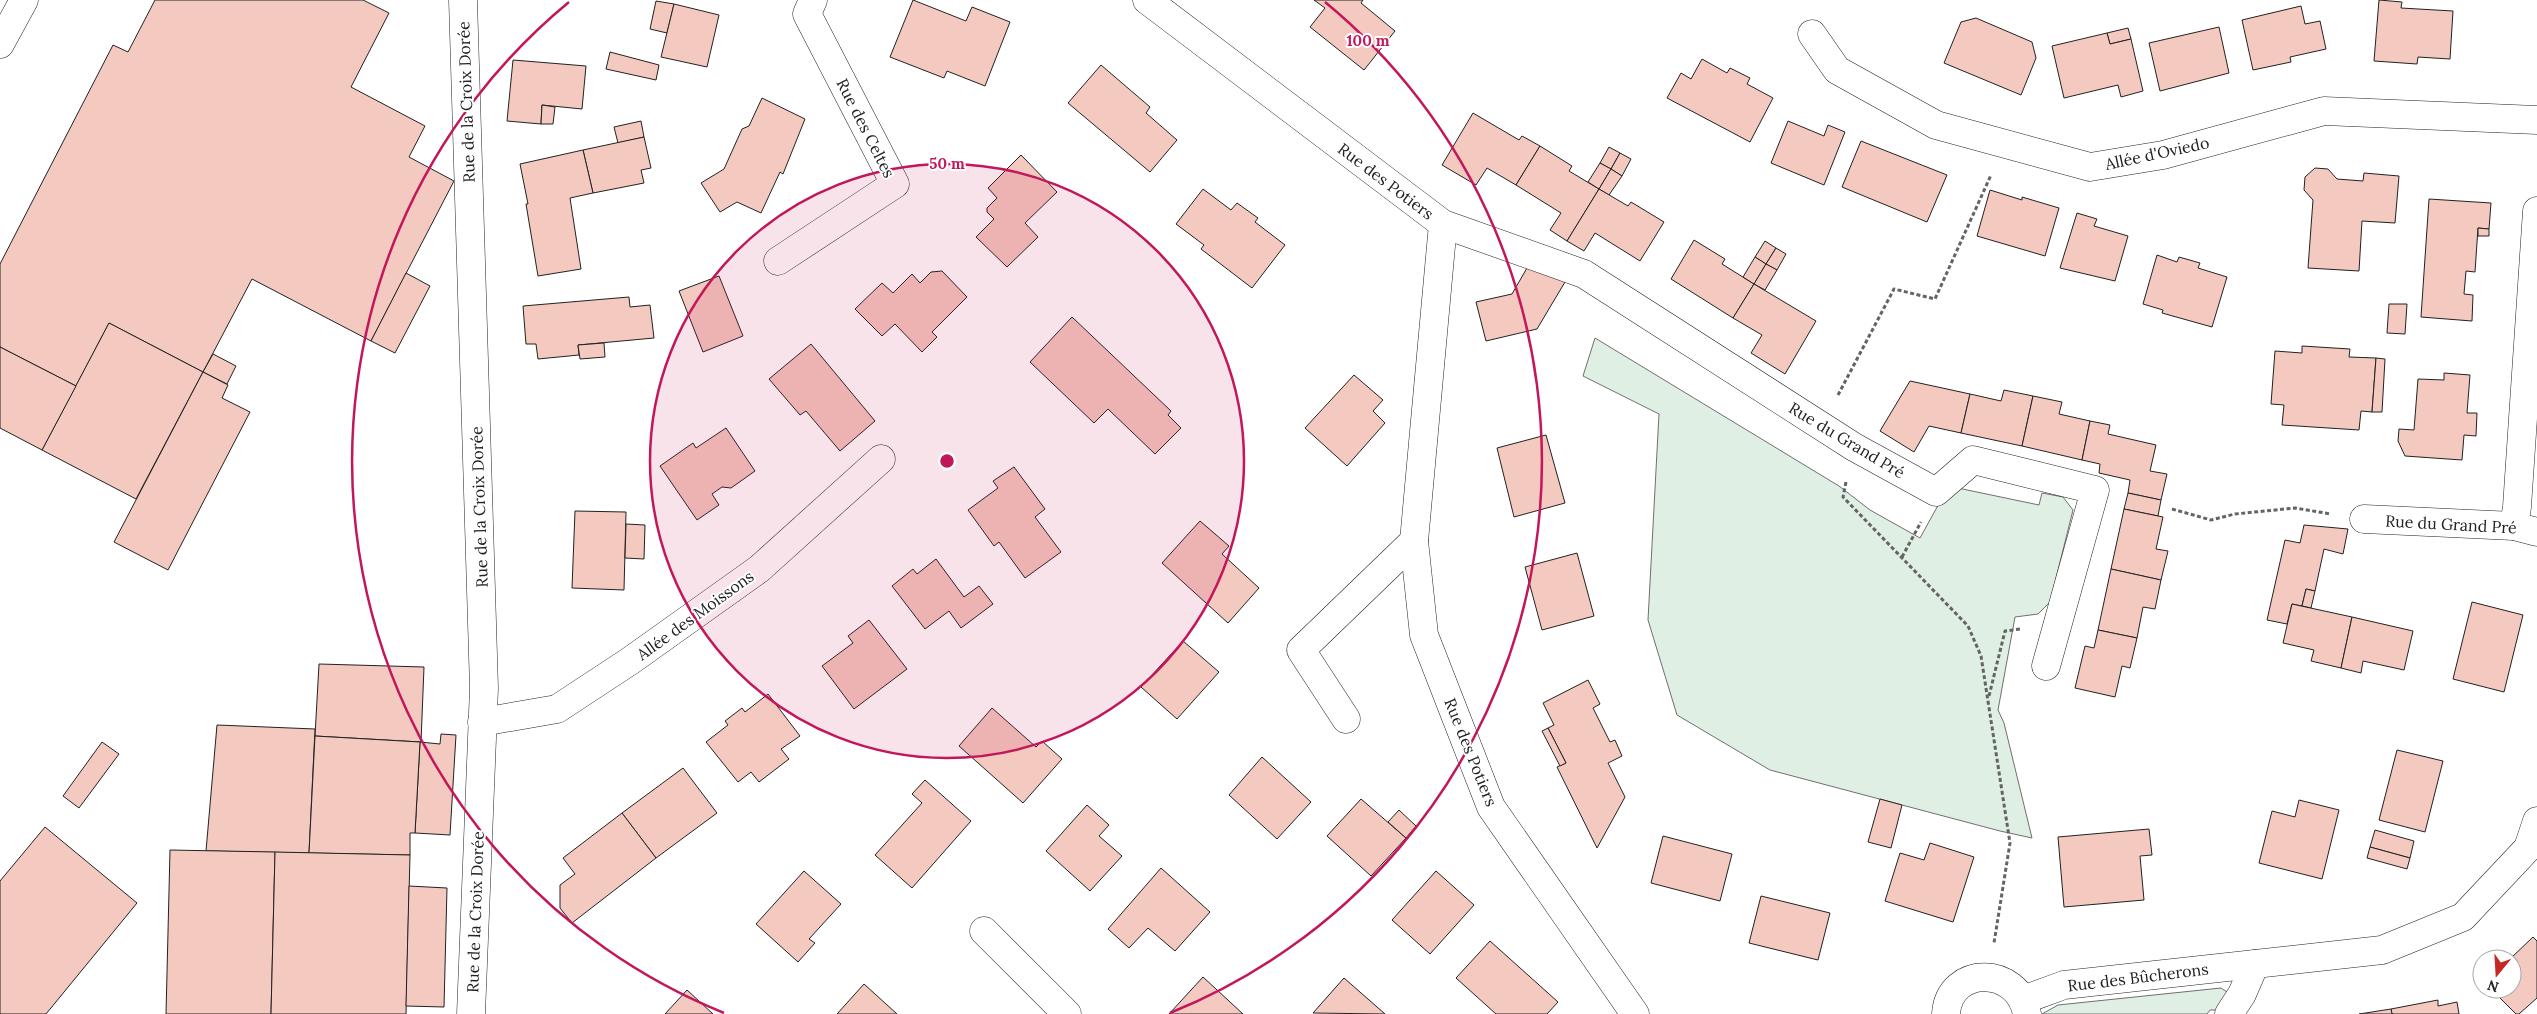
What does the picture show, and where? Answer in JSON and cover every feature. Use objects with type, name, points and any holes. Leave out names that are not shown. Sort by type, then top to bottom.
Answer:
[{"type":"street","points":[[0,44],[24,0]]},
{"type":"street","name":"Rue de la Croix Dorée","points":[[463,0],[484,688],[471,1014]]},
{"type":"street","name":"Rue des Celtes","points":[[778,261],[895,184],[807,14],[813,0]]},
{"type":"street","name":"Rue des Potiers","points":[[1147,0],[1443,224],[1414,541],[1424,635],[1491,807],[1635,1014]]},
{"type":"street","name":"Allée d'Oviedo","points":[[1812,34],[1837,70],[1936,125],[2090,167],[2163,155],[2324,111],[2537,120]]},
{"type":"street","points":[[2525,529],[2517,507],[2537,210]]},
{"type":"street","name":"Rue du Grand Pré","points":[[1443,224],[1584,274],[1854,447],[1936,492],[1973,460],[2095,490],[2046,666]]},
{"type":"street","name":"Allée des Moissons","points":[[482,722],[557,709],[630,661],[759,569],[881,459]]},
{"type":"street","name":"Rue du Grand Pré","points":[[2364,519],[2525,529]]},
{"type":"street","points":[[1346,719],[1301,650],[1414,541]]},
{"type":"street","name":"Rue des Bûcherons","points":[[2025,1007],[2064,985],[2382,950],[2463,917],[2528,848],[2537,821]]},
{"type":"street","points":[[984,931],[1067,1014]]},
{"type":"street","points":[[2230,1014],[2242,994],[2255,964]]},
{"type":"street","points":[[1946,1014],[1952,995],[1962,985],[1974,978],[1988,977],[2008,984],[2025,1007]]},
{"type":"path","points":[[1821,426],[1894,289],[1935,299],[2005,145]]},
{"type":"path","points":[[1854,447],[1843,497],[1968,626],[1981,656],[2010,843],[1988,977]]},
{"type":"path","points":[[2172,509],[2212,520],[2235,514],[2295,508],[2364,519]]},
{"type":"green space","points":[[1595,338],[1839,486],[1870,510],[1920,538],[1946,491],[1953,487],[2039,505],[2042,493],[2063,497],[2073,510],[2050,602],[2038,614],[2015,617],[1998,710],[2004,723],[2032,838],[1770,770],[1677,715],[1648,620],[1659,414],[1583,376]]},
{"type":"green space","points":[[2221,988],[2230,994],[2226,1010],[2210,1010],[2207,1014],[2042,1014],[2058,1005]]},
{"type":"building","points":[[155,0],[363,0],[389,13],[351,87],[425,126],[409,157],[454,181],[371,341],[252,279],[203,372],[109,323],[76,386],[0,347],[0,264],[113,45],[128,52]]},
{"type":"building","points":[[913,0],[966,21],[972,7],[1010,22],[985,86],[947,71],[944,78],[890,57]]},
{"type":"building","points":[[1314,0],[1363,0],[1361,3],[1395,31],[1364,70],[1310,27],[1325,8]]},
{"type":"building","points":[[2379,0],[2402,2],[2401,8],[2453,11],[2450,59],[2418,57],[2417,64],[2374,61]]},
{"type":"building","points":[[656,1],[674,4],[667,33],[650,29]]},
{"type":"building","points":[[674,4],[719,15],[707,67],[661,57]]},
{"type":"building","points":[[2301,6],[2305,24],[2320,21],[2326,49],[2290,57],[2291,62],[2253,70],[2242,20]]},
{"type":"building","points":[[1976,18],[2032,42],[2036,58],[2021,95],[1944,63],[1961,22]]},
{"type":"building","points":[[2219,27],[2229,73],[2160,91],[2149,43]]},
{"type":"building","points":[[2128,28],[2131,39],[2110,44],[2107,33]]},
{"type":"building","points":[[2107,33],[2110,44],[2131,39],[2143,91],[2121,97],[2118,85],[2064,98],[2052,46]]},
{"type":"building","points":[[610,52],[659,65],[656,80],[606,69]]},
{"type":"building","points":[[1702,59],[1727,73],[1730,68],[1750,78],[1747,84],[1773,98],[1750,142],[1667,98],[1681,73],[1691,79]]},
{"type":"building","points":[[513,60],[586,66],[582,109],[542,105],[541,124],[507,121]]},
{"type":"building","points":[[1101,65],[1150,107],[1146,113],[1177,140],[1150,172],[1068,103]]},
{"type":"building","points":[[762,98],[805,119],[783,174],[780,172],[761,213],[737,202],[720,212],[701,183],[724,169],[742,129],[749,126]]},
{"type":"building","points":[[542,105],[555,107],[553,124],[541,124]]},
{"type":"building","points":[[1473,113],[1519,140],[1522,136],[1540,146],[1516,185],[1487,168],[1476,185],[1442,165]]},
{"type":"building","points":[[641,121],[644,137],[618,143],[614,127]]},
{"type":"building","points":[[1788,121],[1824,136],[1828,125],[1845,132],[1824,185],[1771,163]]},
{"type":"building","points":[[644,137],[651,168],[641,170],[644,183],[593,193],[583,150]]},
{"type":"building","points":[[1861,141],[1947,175],[1927,222],[1842,187]]},
{"type":"building","points":[[1540,146],[1572,166],[1569,171],[1599,189],[1567,241],[1550,230],[1561,213],[1516,185]]},
{"type":"building","points":[[1609,147],[1620,153],[1611,169],[1600,163]]},
{"type":"building","points":[[583,150],[593,193],[570,198],[581,269],[538,276],[526,204],[528,204],[520,164]]},
{"type":"building","points":[[1620,153],[1631,159],[1622,176],[1611,169]]},
{"type":"building","points":[[1021,155],[1057,192],[1025,223],[1038,237],[1007,267],[976,237],[994,219],[987,212],[987,208],[997,198],[988,188]]},
{"type":"building","points":[[1600,163],[1611,169],[1599,189],[1588,182]]},
{"type":"building","points":[[2315,168],[2328,169],[2337,179],[2363,181],[2364,173],[2399,176],[2395,223],[2362,221],[2359,271],[2308,268],[2313,200],[2304,190],[2305,177]]},
{"type":"building","points":[[1611,169],[1622,176],[1609,195],[1599,189]]},
{"type":"building","points":[[1203,189],[1231,210],[1237,203],[1258,218],[1255,222],[1285,245],[1252,288],[1201,249],[1204,245],[1176,224]]},
{"type":"building","points":[[1599,189],[1628,206],[1631,202],[1664,222],[1640,261],[1595,233],[1584,251],[1567,241]]},
{"type":"building","points":[[1990,190],[2022,200],[2022,197],[2059,208],[2045,256],[1977,236]]},
{"type":"building","points":[[2429,199],[2491,203],[2489,229],[2478,228],[2475,272],[2466,271],[2464,294],[2473,295],[2472,321],[2421,317]]},
{"type":"building","points":[[2077,213],[2097,219],[2094,226],[2128,236],[2115,281],[2060,268]]},
{"type":"building","points":[[2478,228],[2489,229],[2489,236],[2478,236]]},
{"type":"building","points":[[1694,240],[1725,259],[1722,264],[1754,284],[1733,318],[1671,279]]},
{"type":"building","points":[[1765,241],[1776,248],[1766,264],[1755,257]]},
{"type":"building","points":[[1776,248],[1786,254],[1777,270],[1766,264]]},
{"type":"building","points":[[2157,255],[2177,262],[2179,257],[2200,263],[2198,268],[2227,277],[2212,327],[2162,313],[2163,310],[2143,304]]},
{"type":"building","points":[[1755,257],[1766,264],[1754,284],[1743,277]]},
{"type":"building","points":[[1531,261],[1565,282],[1537,329],[1486,341],[1476,302],[1512,294]]},
{"type":"building","points":[[1766,264],[1777,270],[1765,290],[1754,284]]},
{"type":"building","points":[[942,271],[967,297],[932,332],[937,337],[922,352],[895,324],[882,336],[855,309],[882,283],[893,293],[912,274],[920,283],[931,272]]},
{"type":"building","points":[[406,273],[430,286],[395,353],[371,341]]},
{"type":"building","points":[[719,276],[743,336],[703,352],[679,291]]},
{"type":"building","points":[[1754,284],[1816,321],[1785,374],[1751,353],[1762,335],[1733,318]]},
{"type":"building","points":[[629,297],[630,307],[650,305],[654,338],[578,345],[579,355],[538,359],[536,344],[526,344],[523,306]]},
{"type":"building","points":[[2389,304],[2407,304],[2405,334],[2387,333]]},
{"type":"building","points":[[1072,317],[1171,411],[1168,415],[1181,428],[1155,454],[1108,409],[1094,423],[1030,362]]},
{"type":"building","points":[[109,323],[203,372],[136,499],[42,450]]},
{"type":"building","points":[[604,343],[605,357],[580,359],[578,345]]},
{"type":"building","points":[[811,344],[875,421],[840,451],[806,411],[800,415],[769,379]]},
{"type":"building","points":[[2302,346],[2350,349],[2349,357],[2376,358],[2372,412],[2361,411],[2359,430],[2282,425],[2284,405],[2271,404],[2275,351],[2302,353]]},
{"type":"building","points":[[0,347],[76,386],[42,450],[0,428]]},
{"type":"building","points":[[213,354],[236,366],[227,384],[203,372]]},
{"type":"building","points":[[2376,358],[2385,359],[2382,412],[2372,412]]},
{"type":"building","points":[[203,372],[228,385],[222,398],[250,412],[168,570],[114,542]]},
{"type":"building","points":[[2444,373],[2470,375],[2467,413],[2477,413],[2476,436],[2464,435],[2462,460],[2405,456],[2398,441],[2399,429],[2414,430],[2418,379],[2444,380]]},
{"type":"building","points":[[1354,375],[1383,400],[1373,411],[1385,423],[1347,466],[1305,428]]},
{"type":"building","points":[[1910,381],[1970,394],[1961,433],[1929,426],[1914,452],[1880,431]]},
{"type":"building","points":[[2004,390],[2033,396],[2022,446],[1961,433],[1970,394],[2001,401]]},
{"type":"building","points":[[2033,396],[2062,402],[2059,414],[2090,421],[2082,460],[2022,446]]},
{"type":"building","points":[[2090,421],[2110,425],[2108,434],[2156,445],[2150,471],[2167,474],[2161,500],[2128,493],[2130,480],[2099,473],[2100,464],[2082,460]]},
{"type":"building","points":[[726,428],[755,471],[731,488],[722,487],[712,494],[719,505],[697,520],[660,466],[693,443],[696,448]]},
{"type":"building","points":[[1546,435],[1565,503],[1514,517],[1497,448]]},
{"type":"building","points":[[1014,467],[1045,509],[1035,517],[1061,552],[1025,578],[999,542],[994,546],[968,510],[998,488],[993,481]]},
{"type":"building","points":[[2128,493],[2161,500],[2158,516],[2124,509]]},
{"type":"building","points":[[2124,509],[2163,517],[2156,549],[2168,551],[2161,580],[2111,569]]},
{"type":"building","points":[[575,511],[626,512],[624,590],[572,588]]},
{"type":"building","points":[[1200,521],[1229,546],[1222,554],[1259,588],[1228,623],[1162,563]]},
{"type":"building","points":[[626,524],[645,525],[644,559],[625,558]]},
{"type":"building","points":[[2304,525],[2348,529],[2343,554],[2324,549],[2315,591],[2306,589],[2302,606],[2292,604],[2287,624],[2267,620],[2285,540],[2300,543]]},
{"type":"building","points":[[1577,553],[1594,616],[1542,630],[1525,567]]},
{"type":"building","points":[[936,559],[964,597],[979,586],[993,604],[961,628],[949,611],[925,629],[892,586],[913,569],[917,574]]},
{"type":"building","points":[[2111,569],[2161,580],[2155,609],[2143,607],[2137,638],[2098,630]]},
{"type":"building","points":[[2306,589],[2315,591],[2311,608],[2302,606]]},
{"type":"building","points":[[2472,602],[2523,615],[2504,692],[2453,679]]},
{"type":"building","points":[[2292,604],[2352,617],[2341,668],[2311,661],[2314,650],[2283,643]]},
{"type":"building","points":[[2352,617],[2413,631],[2404,670],[2363,661],[2361,673],[2341,668]]},
{"type":"building","points":[[869,620],[907,669],[854,709],[822,666],[853,643],[848,636]]},
{"type":"building","points":[[2098,630],[2137,638],[2130,668],[2122,666],[2115,697],[2075,688],[2085,646],[2094,648]]},
{"type":"building","points":[[1183,641],[1219,672],[1177,719],[1141,687]]},
{"type":"building","points":[[319,664],[424,667],[421,742],[315,736]]},
{"type":"building","points":[[1588,680],[1600,704],[1593,708],[1610,742],[1615,740],[1622,756],[1608,763],[1625,797],[1597,848],[1557,767],[1566,763],[1548,728],[1554,725],[1543,703]]},
{"type":"building","points":[[768,694],[800,736],[781,749],[789,759],[759,782],[751,772],[738,782],[706,742],[728,725],[725,721],[742,708],[745,712]]},
{"type":"building","points":[[992,708],[1036,747],[1042,741],[1062,759],[1023,803],[959,746]]},
{"type":"building","points":[[217,725],[315,729],[309,853],[206,851]]},
{"type":"building","points":[[1548,728],[1566,763],[1560,766],[1542,731]]},
{"type":"building","points":[[441,734],[456,735],[450,835],[415,833],[420,742],[440,744]]},
{"type":"building","points":[[315,736],[420,742],[415,833],[410,833],[410,855],[309,853]]},
{"type":"building","points":[[102,742],[119,754],[79,808],[63,796]]},
{"type":"building","points":[[2397,750],[2443,761],[2425,832],[2379,820]]},
{"type":"building","points":[[1262,757],[1311,802],[1277,839],[1229,795]]},
{"type":"building","points":[[683,768],[717,813],[656,858],[622,813]]},
{"type":"building","points":[[925,780],[971,821],[912,888],[875,855],[922,803],[912,794]]},
{"type":"building","points":[[1361,799],[1406,838],[1371,876],[1327,836]]},
{"type":"building","points":[[1880,799],[1902,805],[1891,848],[1868,842]]},
{"type":"building","points":[[2299,800],[2339,810],[2322,879],[2259,863],[2272,811],[2295,817]]},
{"type":"building","points":[[1087,805],[1109,825],[1099,836],[1122,856],[1090,891],[1046,851]]},
{"type":"building","points":[[1399,810],[1416,826],[1406,838],[1388,822]]},
{"type":"building","points":[[622,813],[656,858],[572,923],[560,908],[560,885],[575,874],[563,858]]},
{"type":"building","points":[[45,827],[137,903],[46,1014],[0,1014],[0,881]]},
{"type":"building","points":[[2149,829],[2152,855],[2140,856],[2144,900],[2064,907],[2058,837]]},
{"type":"building","points":[[2375,830],[2414,841],[2410,858],[2370,847]]},
{"type":"building","points":[[1663,836],[1732,854],[1720,901],[1651,883]]},
{"type":"building","points":[[1930,843],[1974,857],[1953,922],[1885,901],[1900,853],[1924,860]]},
{"type":"building","points":[[2370,847],[2410,858],[2407,869],[2367,858]]},
{"type":"building","points":[[170,850],[275,852],[271,1014],[166,1014]]},
{"type":"building","points":[[275,852],[410,855],[406,1014],[271,1014]]},
{"type":"building","points":[[1161,868],[1210,912],[1175,951],[1148,928],[1129,948],[1108,929]]},
{"type":"building","points":[[804,871],[841,904],[809,939],[815,943],[798,962],[756,924]]},
{"type":"building","points":[[1436,871],[1474,905],[1430,954],[1392,920]]},
{"type":"building","points":[[409,886],[447,888],[444,1007],[406,1006]]},
{"type":"building","points":[[1761,896],[1830,913],[1818,960],[1749,943]]},
{"type":"building","points":[[2533,937],[2537,941],[2537,998],[2519,1014],[2516,1014],[2501,999],[2522,999],[2522,949],[2520,949]]},
{"type":"building","points":[[1490,941],[1558,1002],[1547,1014],[1496,1014],[1456,978]]},
{"type":"building","points":[[1203,977],[1243,1014],[1169,1014]]},
{"type":"building","points":[[1344,978],[1385,1014],[1313,1013]]},
{"type":"building","points":[[864,984],[897,1014],[837,1014]]},
{"type":"building","points":[[687,990],[713,1014],[665,1014]]},
{"type":"building","points":[[2438,1000],[2438,1006],[2457,1002],[2459,1014],[2392,1014],[2391,1009]]},
{"type":"building","points":[[2391,1009],[2392,1014],[2359,1014]]}]
